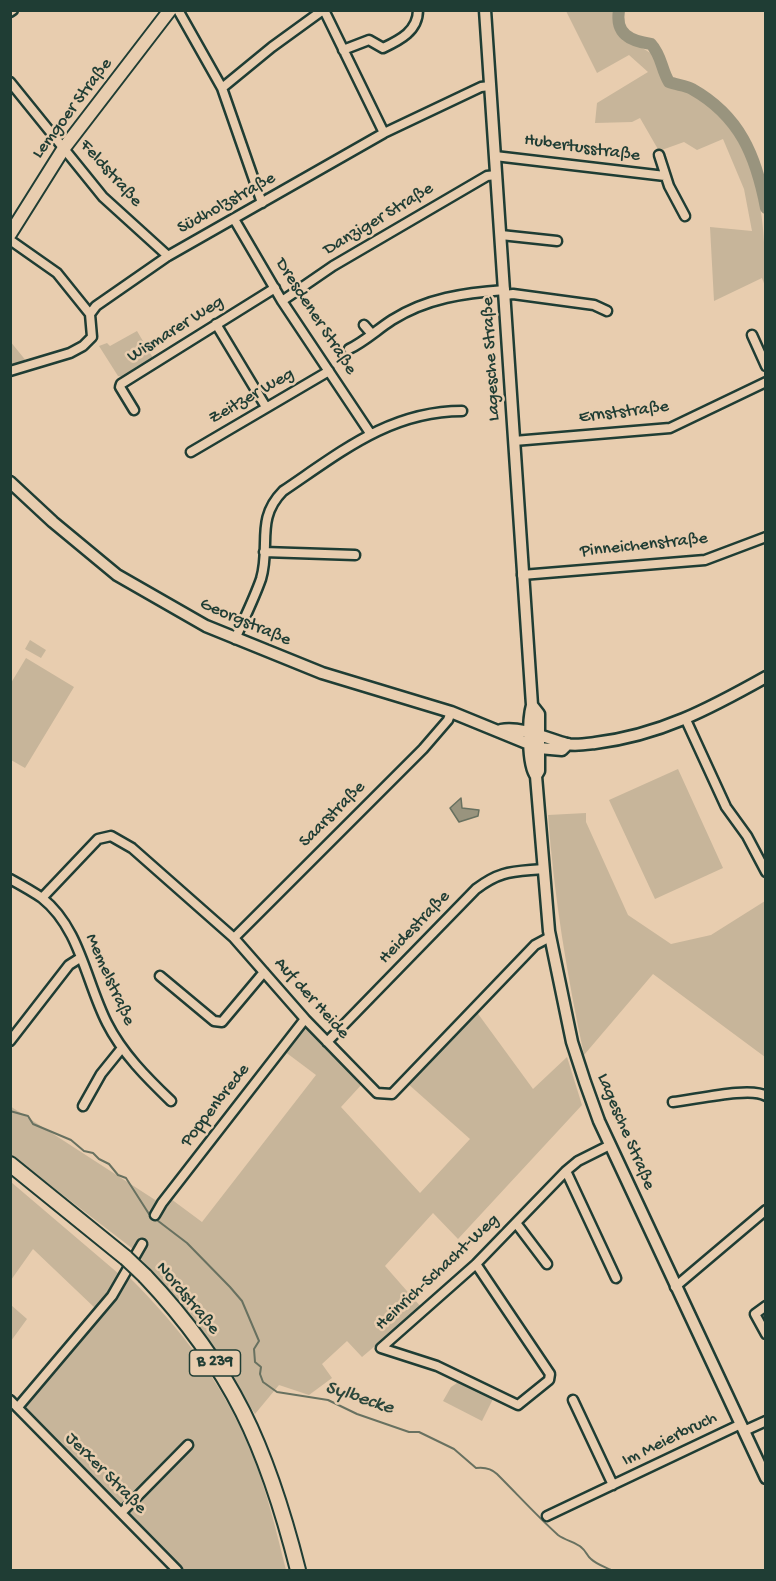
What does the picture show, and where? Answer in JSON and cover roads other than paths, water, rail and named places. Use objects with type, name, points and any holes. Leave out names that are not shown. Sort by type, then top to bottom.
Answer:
[{"type":"main road","name":"Lemgoer Straße","points":[[10,234],[64,148],[170,10]]},
{"type":"main road","name":"Nordstraße","points":[[10,1164],[126,1258],[145,1276],[206,1348],[246,1413],[277,1493],[298,1570]]},
{"type":"street","points":[[178,10],[222,88],[262,203]]},
{"type":"street","points":[[222,88],[272,47],[324,10],[384,133]]},
{"type":"street","points":[[343,50],[369,40],[383,48],[413,29],[418,10]]},
{"type":"street","name":"Lagesche Straße","points":[[485,10],[522,575],[539,771],[536,776],[550,938],[572,1041],[594,1110],[765,1478]]},
{"type":"street","name":"Feldstraße","points":[[10,82],[104,197],[168,256]]},
{"type":"street","name":"Südholzstraße","points":[[90,314],[96,306],[168,256],[384,133],[481,87],[490,86]]},
{"type":"street","name":"Hubertusstraße","points":[[659,155],[665,167],[665,176],[685,216]]},
{"type":"street","name":"Hubertusstraße","points":[[495,156],[665,176]]},
{"type":"street","name":"Danziger Straße","points":[[282,301],[385,234],[487,176],[496,175]]},
{"type":"street","name":"Dresdener Straße","points":[[234,219],[282,301],[370,433]]},
{"type":"street","points":[[501,235],[557,241]]},
{"type":"street","points":[[10,240],[57,273],[90,314],[92,337],[83,346],[10,371]]},
{"type":"street","name":"Wismarer Weg","points":[[134,410],[120,387],[121,384],[275,288]]},
{"type":"street","points":[[349,349],[414,308],[452,296],[505,292],[594,305],[607,311]]},
{"type":"street","points":[[216,324],[266,407]]},
{"type":"street","points":[[364,325],[371,333]]},
{"type":"street","points":[[752,335],[765,366]]},
{"type":"street","name":"Zeitzer Weg","points":[[191,452],[329,371]]},
{"type":"street","name":"Ernststraße","points":[[514,441],[670,428],[765,382]]},
{"type":"street","points":[[235,639],[262,577],[266,517],[272,501],[283,491],[370,433],[419,414],[462,411]]},
{"type":"street","name":"Georgstraße","points":[[10,482],[53,522],[117,574],[178,612],[235,639],[322,673],[451,712],[501,730],[509,737],[535,741]]},
{"type":"street","name":"Pinneichenstraße","points":[[522,575],[705,560],[765,537]]},
{"type":"street","points":[[264,552],[355,555]]},
{"type":"street","points":[[535,741],[562,750],[568,744],[609,741],[662,729],[686,720],[765,677]]},
{"type":"street","name":"Saarstraße","points":[[234,938],[428,743],[448,720],[451,712]]},
{"type":"street","points":[[686,720],[726,807],[747,836],[765,872]]},
{"type":"street","name":"Auf der Heide","points":[[42,898],[98,839],[111,836],[132,848],[234,938],[305,1019],[377,1093],[392,1094],[536,945],[550,938]]},
{"type":"street","name":"Heidestraße","points":[[327,1042],[476,889],[493,876],[503,873],[543,869]]},
{"type":"street","name":"Memelstraße","points":[[10,879],[42,898],[68,929],[95,999],[122,1048],[171,1101]]},
{"type":"street","points":[[10,1041],[69,965],[80,957]]},
{"type":"street","points":[[160,976],[214,1021],[222,1022],[264,972]]},
{"type":"street","name":"Poppenbrede","points":[[155,1215],[305,1019]]},
{"type":"street","points":[[83,1107],[101,1074],[122,1048]]},
{"type":"street","points":[[673,1102],[701,1100],[743,1091],[761,1093],[765,1096]]},
{"type":"street","name":"Heinrich-Schacht-Weg","points":[[476,1264],[549,1374],[549,1380],[518,1405],[437,1366],[381,1348],[476,1264],[566,1171],[578,1161],[610,1145]]},
{"type":"street","points":[[566,1171],[616,1278]]},
{"type":"street","points":[[675,1287],[765,1210]]},
{"type":"street","name":"Heinrich-Schacht-Weg","points":[[516,1222],[547,1264]]},
{"type":"street","points":[[18,1407],[112,1296],[142,1244]]},
{"type":"street","points":[[765,1306],[755,1314],[765,1334]]},
{"type":"street","name":"Jerxer Straße","points":[[10,1400],[177,1570]]},
{"type":"street","name":"Im Meierbruch","points":[[573,1400],[613,1485]]},
{"type":"street","name":"Im Meierbruch","points":[[547,1516],[742,1428],[765,1421]]},
{"type":"street","points":[[121,1513],[188,1445]]},
{"type":"waterway","points":[[619,10],[618,18],[622,31],[637,41],[651,44],[669,82],[690,88],[709,100],[734,125],[751,155],[766,208]]},
{"type":"waterway","name":"Sylbecke","points":[[10,1111],[28,1116],[33,1124],[71,1140],[84,1151],[93,1153],[109,1164],[118,1175],[126,1178],[149,1214],[187,1243],[230,1287],[242,1301],[259,1341],[254,1349],[255,1362],[261,1367],[260,1374],[263,1382],[277,1392],[328,1400],[357,1414],[409,1432],[419,1432],[454,1449],[476,1468],[487,1468],[495,1472],[558,1535],[580,1546],[593,1561],[611,1570]]}]
